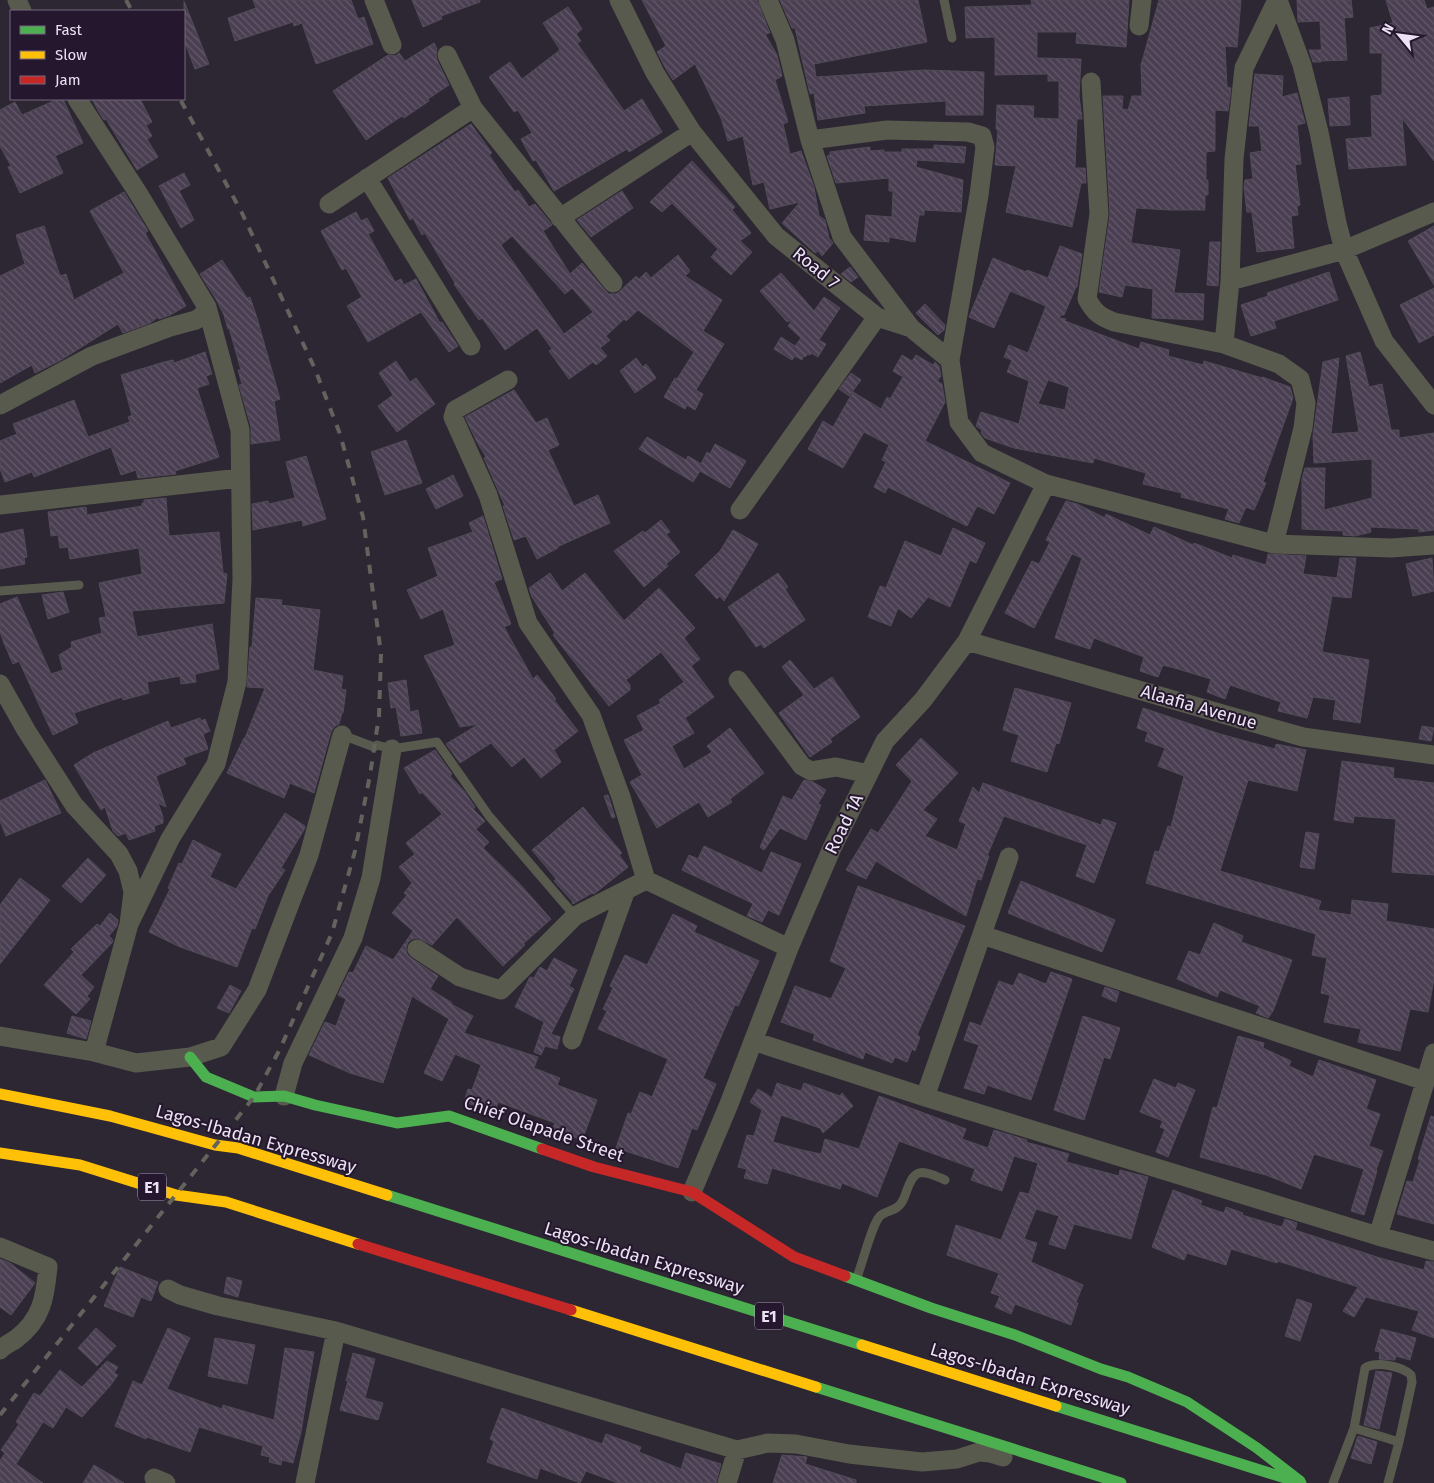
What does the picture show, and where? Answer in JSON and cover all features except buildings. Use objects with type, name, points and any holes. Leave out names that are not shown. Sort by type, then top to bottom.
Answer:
[{"type":"main road","name":"Chief Olapade Street","points":[[190,1057],[206,1077],[254,1097],[284,1096],[315,1105],[398,1123],[450,1116],[594,1167],[692,1192],[794,1257],[931,1308],[1015,1335],[1101,1369],[1128,1377],[1188,1402],[1257,1448],[1301,1483]]},
{"type":"main road","name":"Lagos-Ibadan Expressway","points":[[0,1094],[110,1116],[215,1145],[238,1148],[1301,1483]]},
{"type":"main road","name":"E1","points":[[0,1153],[80,1165],[176,1194],[226,1202],[1121,1483]]},
{"type":"street","points":[[374,0],[392,45]]},
{"type":"street","name":"Road 7","points":[[619,0],[655,73],[692,132],[776,236],[876,317],[911,328],[950,360]]},
{"type":"street","points":[[768,0],[785,40],[810,140],[842,237],[911,328]]},
{"type":"street","points":[[1139,26],[1142,0]]},
{"type":"street","points":[[1278,0],[1302,64],[1319,132],[1344,250],[1384,341],[1434,405]]},
{"type":"street","points":[[1224,344],[1230,281],[1234,159],[1244,68],[1278,0]]},
{"type":"street","points":[[447,55],[473,108],[613,283]]},
{"type":"street","points":[[1091,82],[1099,214],[1087,299],[1101,317],[1114,322],[1224,344],[1279,364],[1300,379],[1306,403],[1303,428],[1274,544]]},
{"type":"street","points":[[79,100],[207,307],[240,430],[242,579],[237,682],[216,764],[170,839],[129,924]]},
{"type":"street","points":[[329,204],[473,108]]},
{"type":"street","points":[[810,140],[887,130],[968,132],[982,136],[985,147],[983,172],[950,360],[959,422],[982,453],[1046,484],[1274,544],[1391,548],[1434,545]]},
{"type":"street","points":[[560,218],[692,132]]},
{"type":"street","points":[[367,178],[471,346]]},
{"type":"street","points":[[1230,281],[1344,250],[1434,212]]},
{"type":"street","points":[[0,405],[92,356],[170,326],[196,320],[203,315],[207,307]]},
{"type":"street","points":[[740,510],[876,317]]},
{"type":"street","points":[[508,380],[455,410],[452,418],[488,495],[528,623],[591,714],[621,797],[646,880],[789,948]]},
{"type":"street","points":[[0,505],[240,478]]},
{"type":"street","name":"Road 1A","points":[[692,1192],[789,948],[832,848],[885,741],[923,700],[967,641],[1046,484]]},
{"type":"street","name":"Alaafia Avenue","points":[[967,641],[1302,737],[1434,755]]},
{"type":"street","points":[[738,680],[802,766],[811,771],[836,767],[869,774]]},
{"type":"street","points":[[0,684],[26,730],[74,805],[119,854],[128,871],[133,892],[129,924],[94,1052]]},
{"type":"street","points":[[0,1036],[94,1052],[136,1063],[190,1057],[221,1047],[257,990],[309,855],[342,735]]},
{"type":"street","points":[[284,1096],[293,1063],[353,938],[371,878],[392,749]]},
{"type":"street","points":[[925,1098],[1009,857]]},
{"type":"street","points":[[417,949],[460,977],[501,990],[575,916],[646,880]]},
{"type":"street","points":[[572,1040],[626,890]]},
{"type":"street","points":[[982,935],[1426,1081]]},
{"type":"street","points":[[753,1042],[925,1098],[1378,1236],[1434,1251]]},
{"type":"street","points":[[1378,1236],[1434,1053]]},
{"type":"street","points":[[0,1247],[48,1267],[43,1302],[38,1316],[16,1339],[0,1350]]},
{"type":"street","points":[[168,1289],[218,1306],[336,1332],[737,1450],[768,1443],[796,1444],[849,1454],[922,1462],[957,1459],[979,1452],[990,1453],[1083,1483]]},
{"type":"street","points":[[305,1483],[336,1332]]},
{"type":"street","points":[[727,1483],[737,1450]]},
{"type":"lane","points":[[944,0],[952,38]]},
{"type":"lane","points":[[0,591],[79,585]]},
{"type":"lane","points":[[342,735],[374,747],[377,745],[392,749],[437,742],[489,816],[575,916]]},
{"type":"lane","points":[[857,1280],[875,1225],[880,1216],[896,1209],[903,1202],[914,1176],[919,1173],[926,1173],[945,1180]]},
{"type":"lane","points":[[1333,1483],[1354,1428],[1365,1368],[1376,1364],[1406,1371],[1411,1375],[1412,1382],[1388,1483]]},
{"type":"lane","points":[[1354,1428],[1399,1442]]},
{"type":"railway","points":[[126,0],[131,10]]},
{"type":"railway","points":[[0,1415],[254,1097],[280,1049],[332,933],[355,851],[379,716],[381,654],[363,517],[340,434],[315,369],[242,213],[181,100]]},
{"type":"traffic: fast","points":[[190,1057],[206,1077],[254,1097],[284,1096],[315,1105],[397,1123],[449,1116],[542,1149]]},
{"type":"traffic: fast","points":[[387,1195],[862,1345]]},
{"type":"traffic: fast","points":[[845,1276],[931,1308],[1015,1335],[1101,1369],[1128,1377],[1187,1402],[1257,1448],[1300,1481]]},
{"type":"traffic: fast","points":[[816,1387],[1121,1483]]},
{"type":"traffic: fast","points":[[1056,1406],[1301,1483]]},
{"type":"traffic: slow","points":[[0,1094],[110,1116],[215,1145],[238,1148],[387,1195]]},
{"type":"traffic: slow","points":[[0,1153],[80,1165],[176,1195],[226,1202],[358,1244]]},
{"type":"traffic: slow","points":[[571,1310],[816,1387]]},
{"type":"traffic: slow","points":[[862,1345],[1056,1406]]},
{"type":"traffic: jam","points":[[542,1149],[594,1167],[692,1192],[794,1257],[845,1276]]},
{"type":"traffic: jam","points":[[358,1244],[571,1310]]}]
